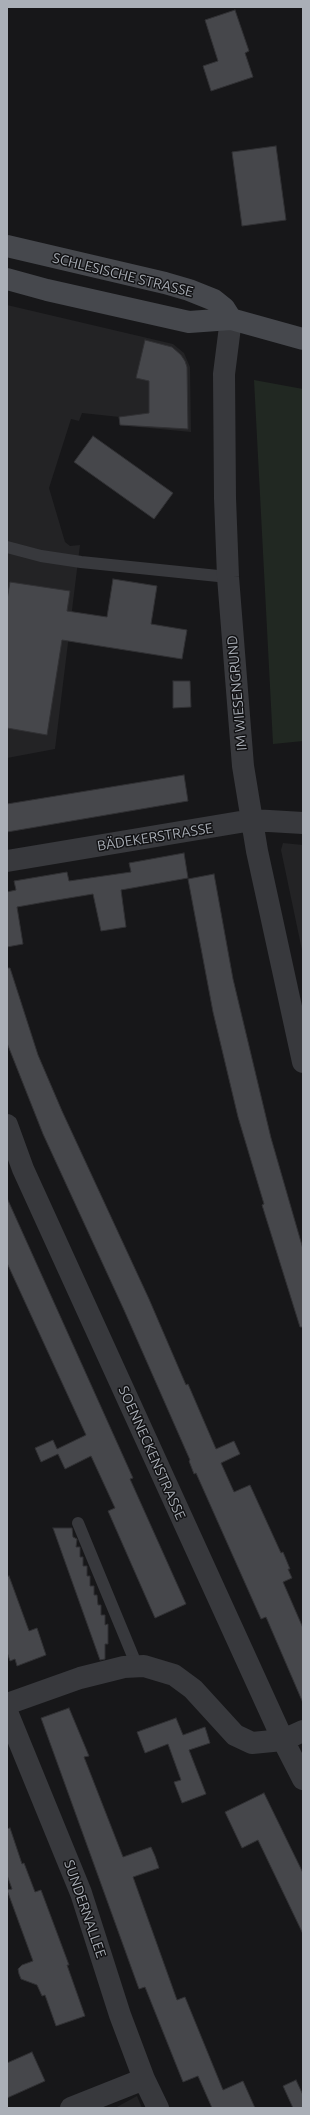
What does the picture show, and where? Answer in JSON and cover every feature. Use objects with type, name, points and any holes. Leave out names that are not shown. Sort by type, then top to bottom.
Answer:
[{"type":"main road","name":"SCHLESISCHE STRASSE","points":[[7,246],[189,290],[214,300],[224,308],[231,319]]},
{"type":"main road","points":[[7,279],[189,322],[231,319],[303,339]]},
{"type":"street","name":"IM WIESENGRUND","points":[[231,319],[224,374],[224,463],[228,577],[243,766],[274,934],[303,1062]]},
{"type":"street","name":"BÄDEKERSTRASSE","points":[[7,861],[252,820],[303,823]]},
{"type":"street","name":"SOENNECKENSTRASSE","points":[[7,1124],[27,1177],[283,1740],[303,1780]]},
{"type":"street","points":[[7,1704],[80,1678],[124,1667],[144,1666],[174,1675],[194,1689],[235,1735],[252,1743],[283,1740],[303,1732]]},
{"type":"street","name":"SUNDERNALLEE","points":[[7,1712],[81,1893],[120,2015],[144,2079],[158,2108]]},
{"type":"street","points":[[71,2108],[144,2079]]},
{"type":"lane","points":[[7,547],[41,556],[81,562],[228,577]]},
{"type":"lane","points":[[78,1523],[137,1666]]},
{"type":"shaded area","points":[[7,305],[173,344],[184,353],[190,367],[191,432],[128,426],[129,418],[82,413],[79,421],[71,419],[49,488],[65,542],[70,546],[80,545],[55,749],[7,758]]},
{"type":"shaded area","points":[[254,380],[303,389],[303,741],[273,744]]},
{"type":"shaded area","points":[[283,843],[303,845],[303,955],[281,850]]},
{"type":"shaded area","points":[[137,2096],[142,2108],[115,2108]]},
{"type":"building","points":[[235,10],[249,51],[245,53],[253,77],[211,91],[203,66],[218,61],[205,20]]},
{"type":"building","points":[[276,146],[286,220],[242,226],[232,152]]},
{"type":"building","points":[[145,340],[172,347],[185,361],[187,367],[188,429],[120,425],[119,417],[149,413],[149,381],[136,378]]},
{"type":"building","points":[[93,436],[173,493],[154,519],[74,462]]},
{"type":"building","points":[[113,579],[157,586],[151,624],[187,630],[182,659],[62,640],[47,735],[7,728],[7,600],[10,582],[70,591],[67,611],[107,617]]},
{"type":"building","points":[[173,681],[190,681],[191,707],[173,708]]},
{"type":"building","points":[[184,775],[188,801],[7,832],[7,804]]},
{"type":"building","points":[[184,853],[188,878],[121,890],[126,927],[101,931],[93,894],[45,902],[17,907],[23,944],[7,947],[7,892],[16,890],[14,881],[67,872],[69,881],[131,872],[129,863]]},
{"type":"building","points":[[214,874],[233,979],[271,1138],[303,1249],[303,1327],[300,1327],[262,1205],[264,1204],[238,1117],[213,1012],[188,879]]},
{"type":"building","points":[[7,968],[10,968],[38,1055],[62,1111],[149,1299],[186,1385],[188,1384],[216,1449],[234,1441],[240,1454],[221,1463],[234,1492],[250,1485],[281,1553],[283,1552],[290,1569],[288,1569],[292,1578],[283,1582],[303,1628],[303,1703],[266,1617],[261,1619],[196,1473],[194,1474],[189,1461],[190,1460],[124,1310],[43,1134],[7,1043]]},
{"type":"building","points":[[7,1198],[133,1478],[130,1479],[186,1604],[155,1618],[108,1511],[115,1508],[91,1456],[65,1469],[58,1454],[41,1462],[35,1448],[53,1440],[57,1449],[86,1435],[7,1263]]},
{"type":"building","points":[[53,1528],[72,1528],[73,1537],[77,1539],[76,1547],[80,1547],[80,1557],[83,1557],[83,1566],[87,1566],[87,1576],[90,1576],[90,1586],[94,1586],[94,1595],[97,1595],[98,1605],[101,1605],[101,1615],[105,1615],[105,1625],[108,1624],[108,1644],[105,1644],[105,1659],[100,1660]]},
{"type":"building","points":[[9,1576],[29,1631],[37,1628],[46,1655],[17,1666],[15,1659],[10,1661],[7,1652],[7,1577]]},
{"type":"building","points":[[69,1708],[89,1756],[84,1757],[123,1857],[151,1847],[155,1856],[159,1868],[133,1877],[177,2000],[185,1997],[223,2090],[243,2081],[255,2108],[212,2108],[198,2076],[183,2082],[145,1987],[139,1989],[41,1718]]},
{"type":"building","points":[[176,1718],[183,1735],[205,1727],[210,1743],[189,1750],[206,1794],[182,1803],[174,1782],[181,1780],[168,1744],[145,1753],[137,1732]]},
{"type":"building","points":[[264,1793],[303,1873],[303,1934],[258,1840],[242,1848],[225,1812]]},
{"type":"building","points":[[10,1828],[22,1864],[24,1863],[35,1892],[41,1890],[69,1965],[67,1965],[85,2016],[56,2026],[45,1995],[42,1996],[37,1985],[21,1979],[19,1974],[18,1969],[22,1965],[33,1961],[7,1890],[12,1889],[7,1875],[7,1829]]},
{"type":"building","points":[[32,2052],[45,2081],[7,2098],[7,2063]]},
{"type":"building","points":[[296,2080],[303,2095],[303,2108],[293,2108],[283,2086]]}]
